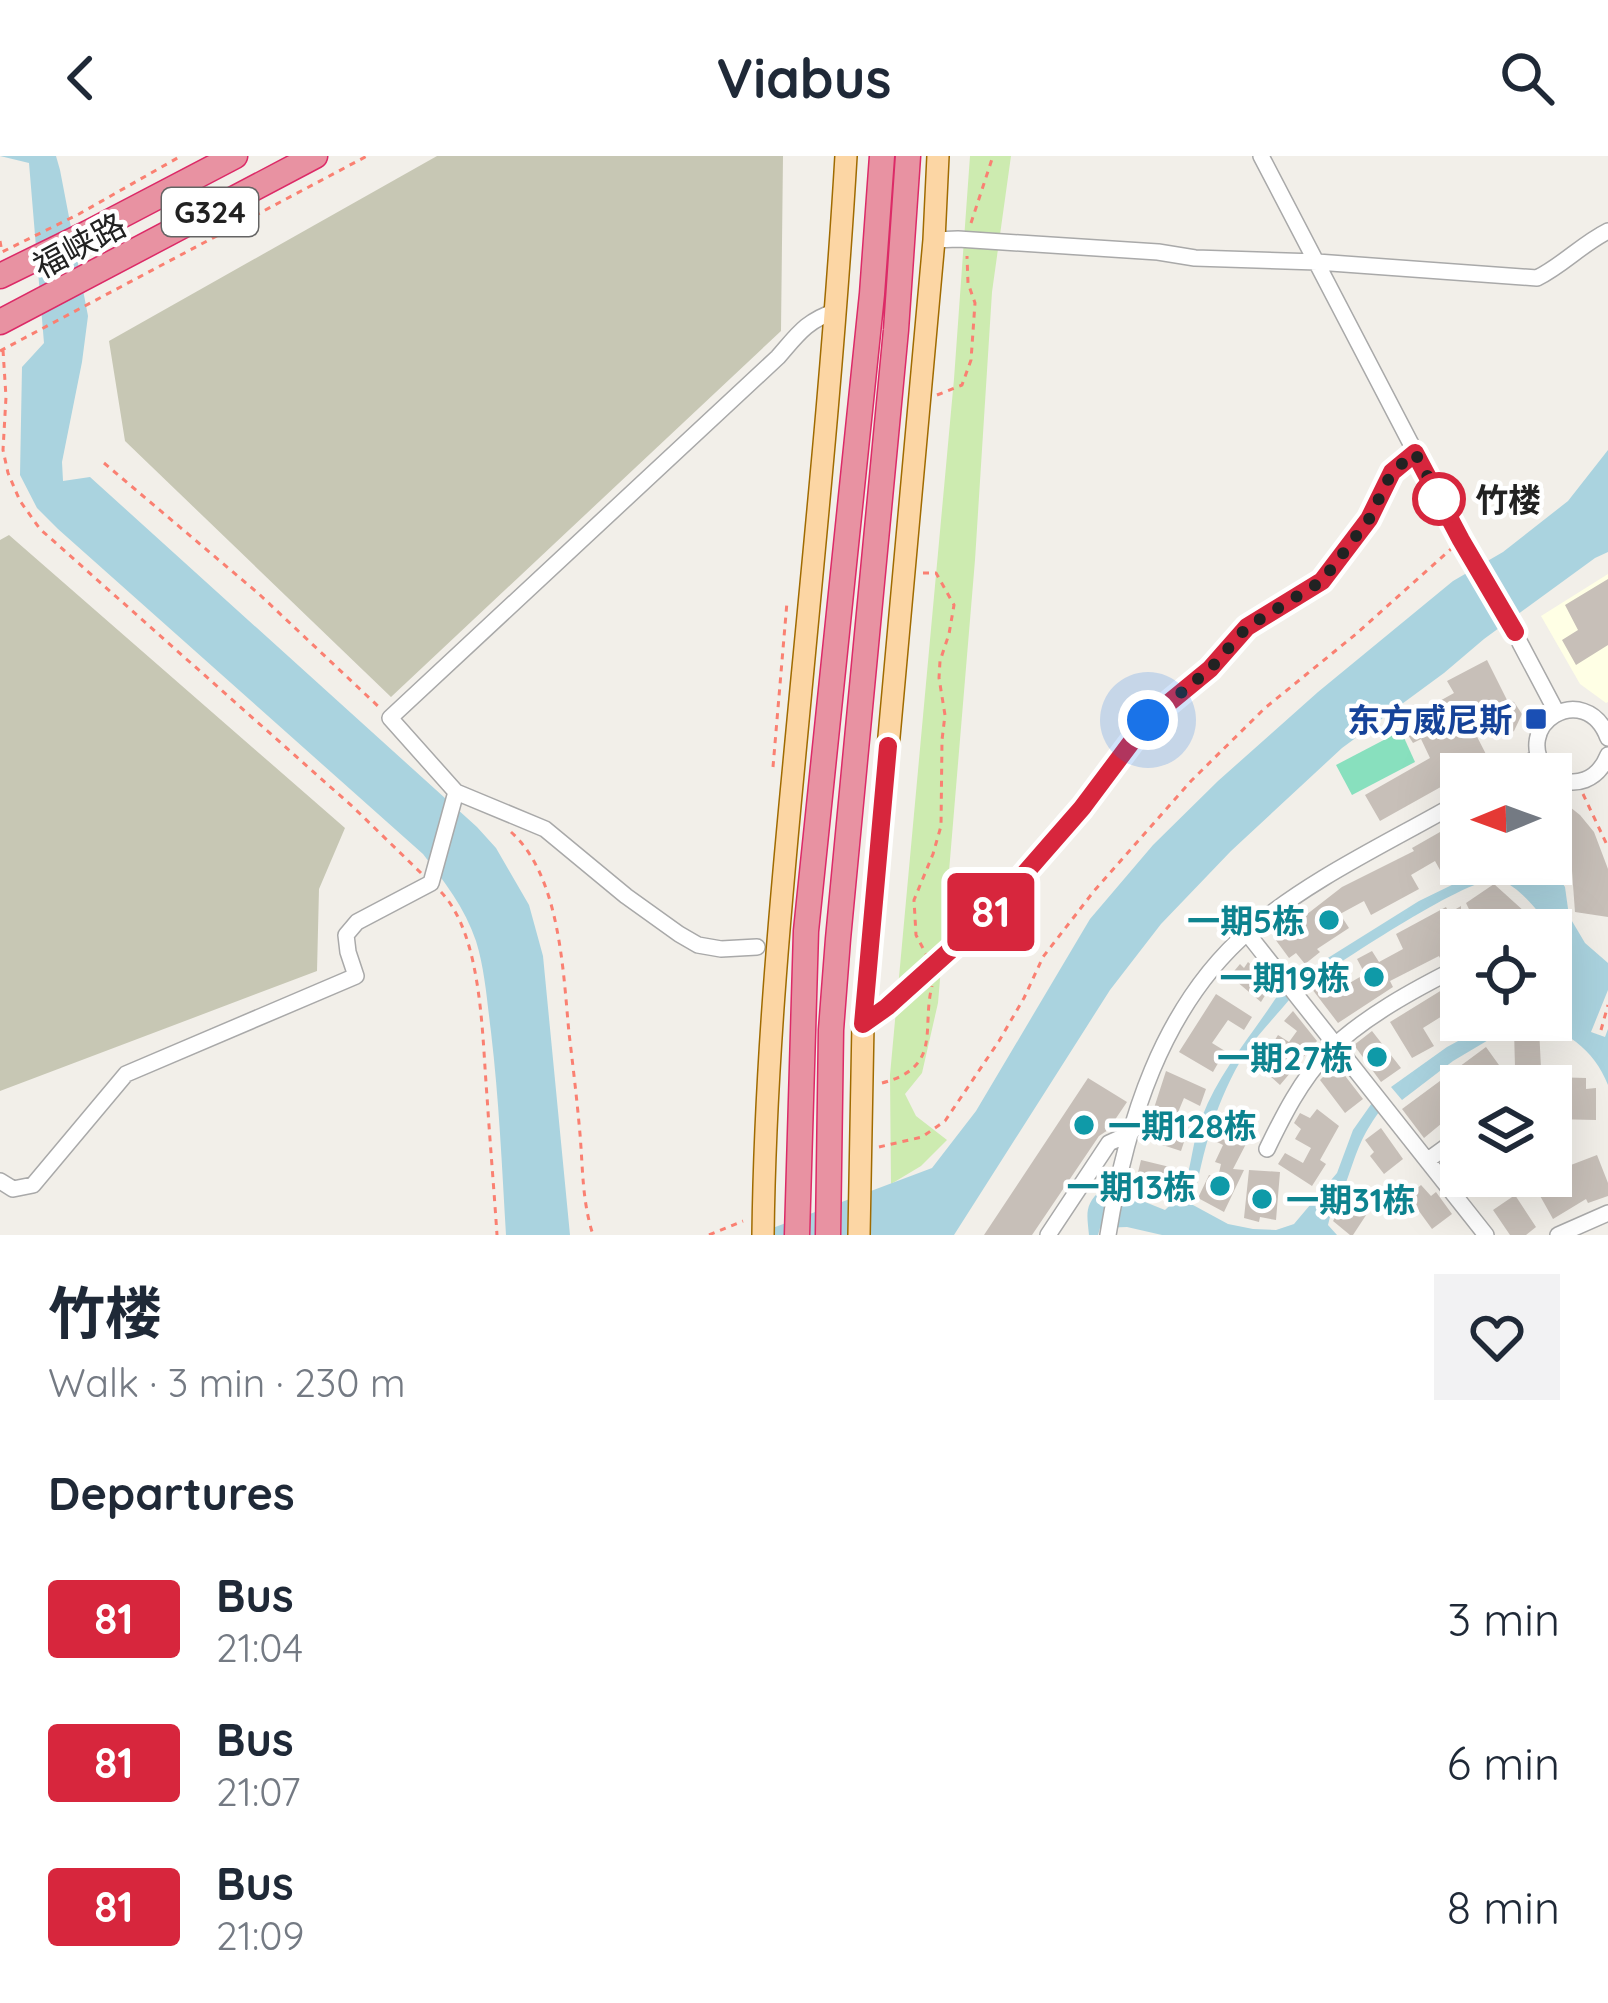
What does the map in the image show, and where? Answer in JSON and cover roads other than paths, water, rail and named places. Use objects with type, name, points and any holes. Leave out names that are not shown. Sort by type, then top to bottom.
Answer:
[{"type":"highway","name":"福峡路","points":[[0,276],[26,252],[235,156]]},
{"type":"highway","name":"福峡路","points":[[0,322],[32,320],[105,269],[315,156]]},
{"type":"highway","points":[[797,1235],[806,931],[882,156]]},
{"type":"highway","points":[[828,1235],[838,939],[908,156]]},
{"type":"main road","points":[[756,1228],[776,946],[836,311],[846,156]]},
{"type":"main road","points":[[859,1235],[863,1024],[942,161]]},
{"type":"street","points":[[1261,156],[1557,713]]},
{"type":"street","points":[[934,240],[1537,278],[1608,232]]},
{"type":"street","points":[[757,947],[698,945],[626,896],[545,829],[454,797],[390,718],[778,357],[806,324],[836,311]]},
{"type":"street","points":[[863,1024],[985,919],[1082,808],[1148,720],[1210,669],[1247,627],[1322,581],[1369,519],[1392,472],[1415,453]]},
{"type":"street","points":[[1538,753],[1541,727],[1557,713],[1580,710],[1591,714],[1608,734]]},
{"type":"street","points":[[1572,783],[1595,775],[1608,754]]},
{"type":"street","points":[[0,1181],[13,1189],[33,1185],[126,1074],[356,976],[346,935],[357,922],[433,879],[454,797]]},
{"type":"street","points":[[1108,1233],[1131,1132],[1154,1064],[1174,1022],[1207,977],[1247,933],[1318,883],[1440,813]]},
{"type":"street","points":[[1247,933],[1486,1235]]},
{"type":"street","points":[[1267,1150],[1283,1114],[1322,1058],[1440,977]]},
{"type":"street","points":[[1048,1235],[1109,1143],[1131,1132]]},
{"type":"street","points":[[1428,1160],[1440,1151]]},
{"type":"street","points":[[1558,1235],[1608,1213]]},
{"type":"water","points":[[0,156],[56,156],[60,170],[88,316],[62,462],[63,481],[90,477],[477,827],[496,848],[529,905],[543,956],[570,1235],[506,1235],[482,963],[466,917],[439,874],[423,854],[37,508],[20,475],[22,367],[44,343],[29,163]]},
{"type":"water","points":[[1608,450],[1608,552],[1342,748],[1161,924],[1110,990],[954,1235],[754,1235],[932,1168],[976,1111],[1090,919],[1153,845],[1318,692],[1453,581],[1503,552],[1568,501]]},
{"type":"water","points":[[1452,885],[1476,885],[1436,904],[1306,985],[1299,976]]},
{"type":"water","points":[[1510,885],[1564,885],[1568,909],[1536,909]]},
{"type":"water","points":[[1572,921],[1585,943],[1608,963],[1608,990],[1591,1032],[1605,1037],[1608,1029],[1608,1085],[1595,1061],[1572,1040]]},
{"type":"water","points":[[1281,990],[1289,1000],[1246,1052],[1219,1107],[1193,1205],[1228,1224],[1253,1229],[1276,1230],[1294,1224],[1337,1173],[1353,1130],[1372,1103],[1379,1112],[1361,1143],[1328,1225],[1337,1235],[1162,1235],[1127,1227],[1100,1228],[1098,1235],[1089,1235],[1088,1210],[1101,1190],[1165,1210],[1175,1200],[1186,1179],[1209,1100]]},
{"type":"water","points":[[1458,1041],[1487,1041],[1440,1065],[1440,1071],[1402,1100],[1391,1087]]},
{"type":"place","name":"竹楼","points":[[1439,499]]},
{"type":"place","name":"东方威尼斯","points":[[1536,719]]},
{"type":"place","name":"一期5栋","points":[[1329,920]]},
{"type":"place","name":"一期19栋","points":[[1374,977]]},
{"type":"place","name":"一期27栋","points":[[1377,1057]]},
{"type":"place","name":"一期128栋","points":[[1084,1125]]},
{"type":"place","name":"一期13栋","points":[[1220,1186]]},
{"type":"place","name":"一期31栋","points":[[1262,1199]]}]
